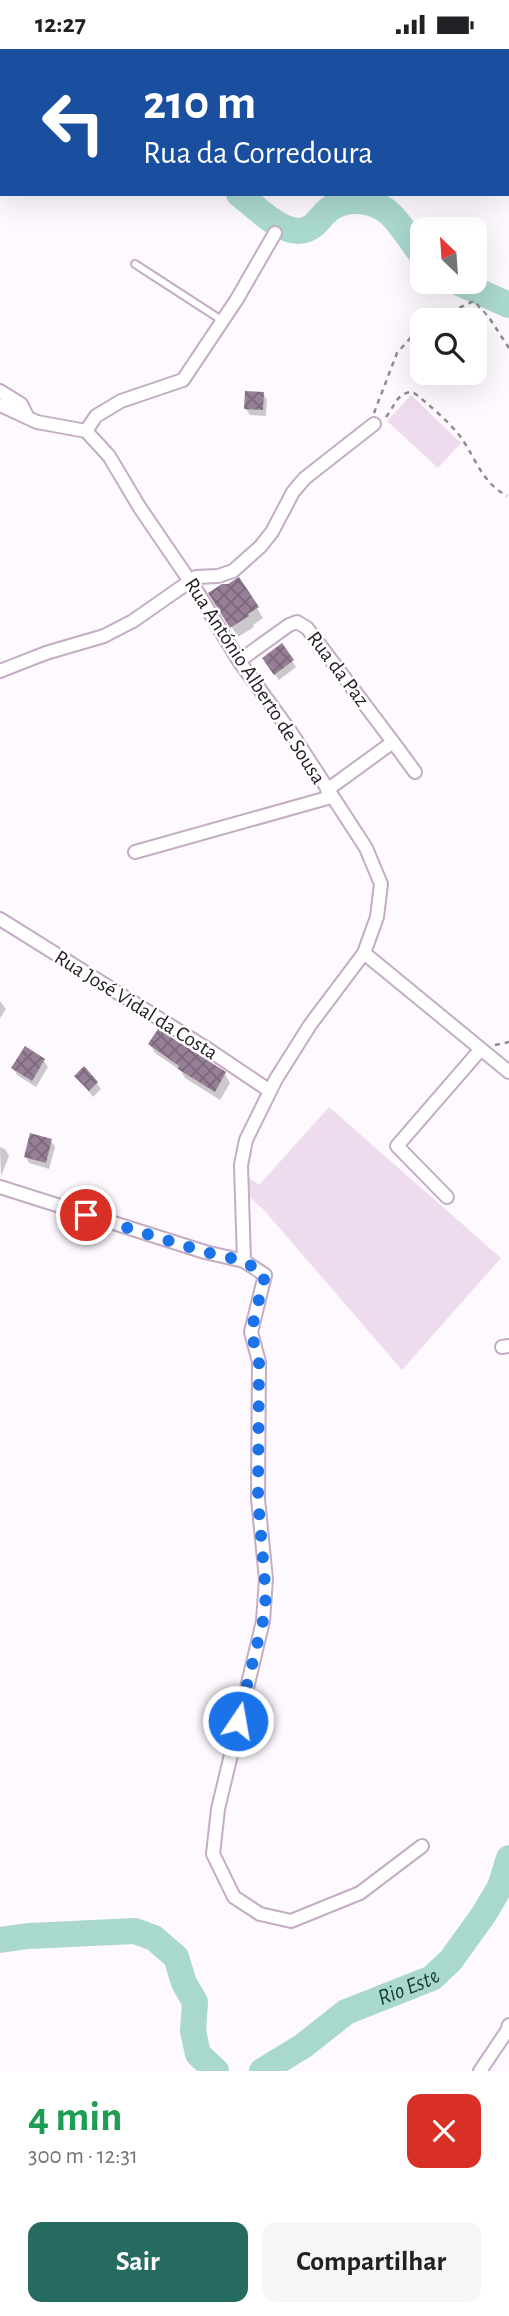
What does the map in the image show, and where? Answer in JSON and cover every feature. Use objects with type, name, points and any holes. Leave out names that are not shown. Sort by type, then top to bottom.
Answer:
[{"type":"street","points":[[0,405],[37,422],[86,432],[96,416],[121,401],[183,380],[223,321],[275,233]]},
{"type":"street","points":[[0,391],[21,404],[28,418]]},
{"type":"street","points":[[0,671],[46,653],[104,636],[133,621],[190,581],[202,575],[218,576],[233,571],[260,547],[272,532],[293,492],[305,478],[371,426]]},
{"type":"street","name":"Rua António Alberto de Sousa","points":[[86,432],[109,456],[239,661],[290,731],[366,848],[381,884],[377,917],[365,949],[310,1025],[270,1091],[246,1140],[241,1165],[244,1261]]},
{"type":"street","name":"Rua da Paz","points":[[239,661],[289,625],[297,622],[302,624],[320,644],[415,772]]},
{"type":"street","points":[[135,852],[329,794],[393,742]]},
{"type":"street","name":"Rua José Vidal da Costa","points":[[0,919],[270,1091]]},
{"type":"street","points":[[365,949],[509,1072]]},
{"type":"street","points":[[447,1197],[397,1146],[481,1049]]},
{"type":"street","points":[[0,1187],[205,1252],[244,1261],[265,1275],[251,1332],[259,1362],[258,1499],[266,1595],[263,1621],[218,1809],[213,1854],[234,1897],[260,1914],[291,1921],[360,1893],[422,1846]]},
{"type":"street","points":[[480,2071],[509,2025]]},
{"type":"lane","points":[[135,264],[223,321]]},
{"type":"path","points":[[459,308],[474,301],[480,308]]},
{"type":"path","points":[[487,316],[509,348]]},
{"type":"path","points":[[371,426],[397,353],[410,338]]},
{"type":"path","points":[[371,426],[386,417],[399,397],[413,392],[462,439],[474,463],[490,485],[507,496]]},
{"type":"shaded area","points":[[411,395],[461,443],[438,468],[387,421]]},
{"type":"shaded area","points":[[329,1107],[501,1258],[402,1370],[263,1209],[247,1195],[249,1178],[259,1185]]},
{"type":"building","points":[[245,391],[264,392],[263,410],[244,409]]},
{"type":"building","points":[[239,577],[259,607],[230,628],[208,593]]},
{"type":"building","points":[[282,643],[294,660],[274,675],[262,658]]},
{"type":"building","points":[[158,1029],[226,1072],[215,1092],[178,1069],[179,1066],[148,1044]]},
{"type":"building","points":[[25,1046],[45,1059],[32,1081],[11,1068]]},
{"type":"building","points":[[84,1066],[98,1082],[89,1091],[74,1076]]},
{"type":"building","points":[[30,1133],[52,1139],[46,1163],[24,1157]]},
{"type":"waterway","name":"Rio Este","points":[[241,196],[274,222],[298,231],[310,228],[339,204],[356,201],[373,204],[388,212],[410,239]]},
{"type":"waterway","name":"Rio Este","points":[[484,294],[509,305]]},
{"type":"waterway","name":"Rio Este","points":[[262,2071],[303,2046],[346,2012],[432,1978],[451,1960],[484,1914],[500,1887],[509,1858]]},
{"type":"waterway","name":"Rio Este","points":[[0,1940],[28,1936],[135,1931],[154,1938],[176,1957],[184,1983],[195,2002],[193,2031],[198,2054],[216,2071]]},
{"type":"route","points":[[86,1215],[205,1252],[244,1261],[265,1275],[251,1332],[259,1362],[258,1499],[266,1595],[263,1621],[238,1721]]}]
